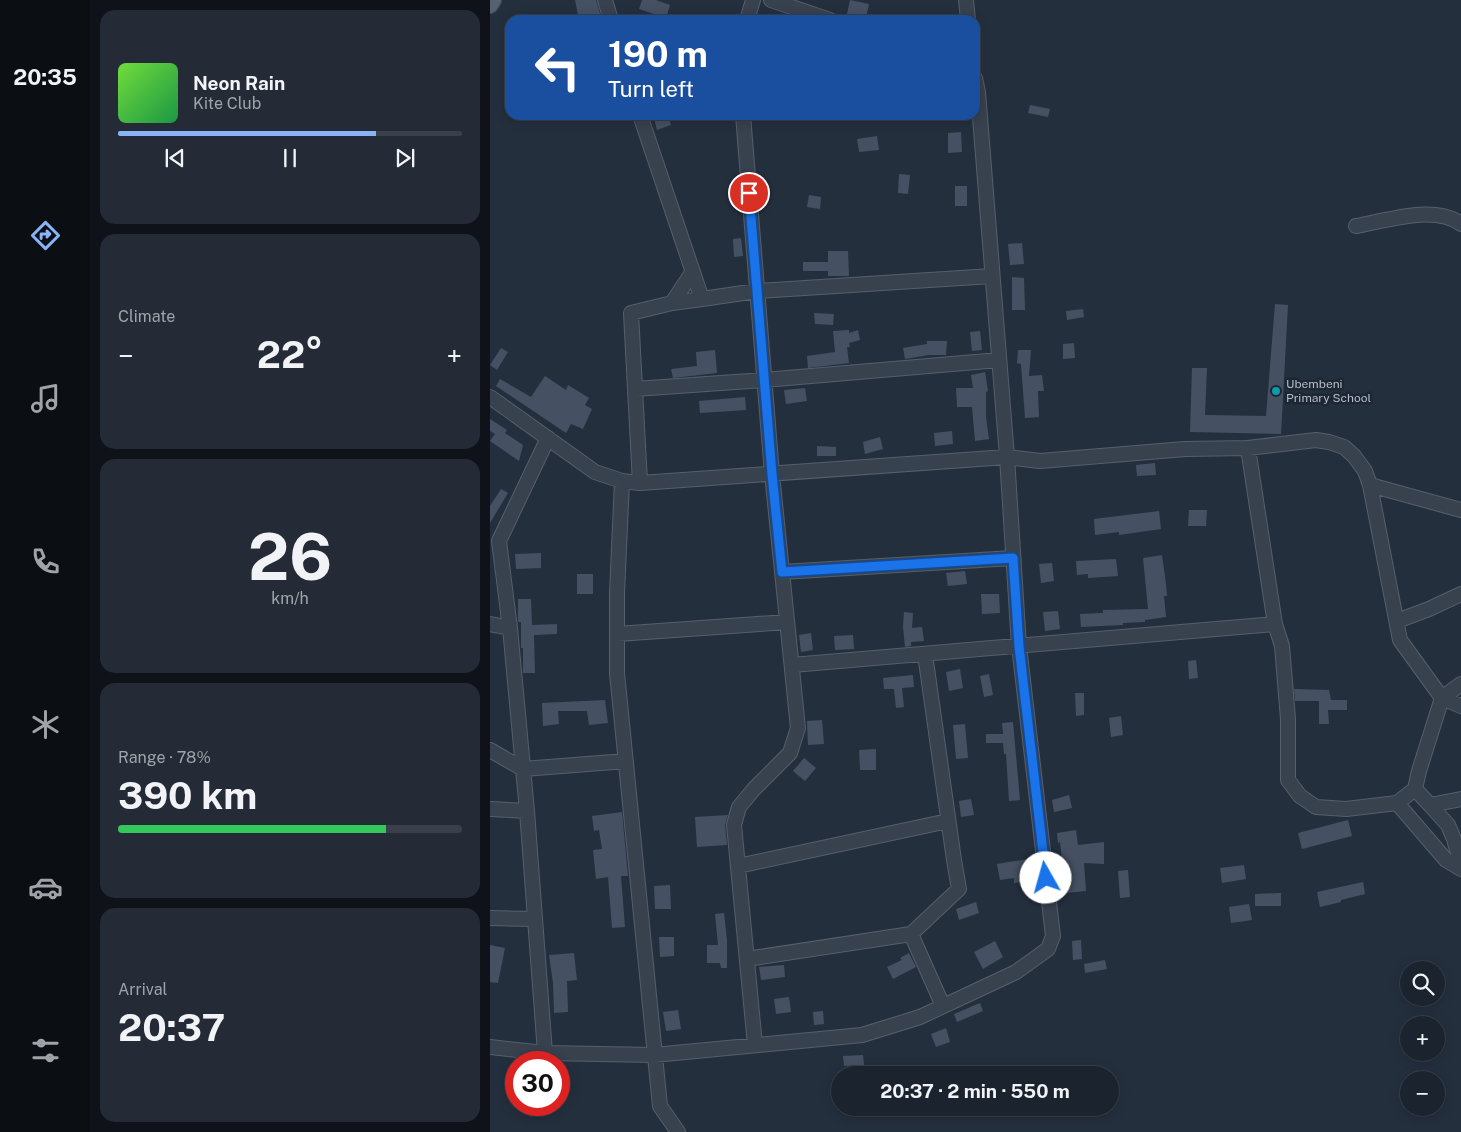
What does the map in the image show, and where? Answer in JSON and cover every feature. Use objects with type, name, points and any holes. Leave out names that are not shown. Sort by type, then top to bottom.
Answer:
[{"type":"main road","points":[[490,5],[494,0]]},
{"type":"street","points":[[605,0],[610,15]]},
{"type":"street","points":[[749,15],[754,0]]},
{"type":"street","points":[[771,0],[815,15]]},
{"type":"street","points":[[966,0],[968,15]]},
{"type":"street","points":[[570,1053],[654,1055],[862,1035],[920,1017],[1016,972],[1048,949],[1053,936],[1019,646],[1007,457],[980,118]]},
{"type":"street","points":[[642,120],[702,300]]},
{"type":"street","points":[[743,120],[772,474],[798,728],[790,753],[739,807],[734,825],[755,1045]]},
{"type":"street","points":[[1356,226],[1400,216],[1419,215],[1454,219],[1461,224]]},
{"type":"street","points":[[672,302],[692,273]]},
{"type":"street","points":[[640,483],[631,313],[672,302],[702,300],[757,290],[992,276]]},
{"type":"street","points":[[635,389],[999,360]]},
{"type":"street","points":[[490,397],[595,472],[622,481],[640,483],[1007,457],[1040,461],[1185,449],[1248,448],[1316,440],[1329,442],[1344,447],[1354,456],[1365,471],[1370,485],[1400,640],[1442,698],[1461,706]]},
{"type":"street","points":[[545,1051],[527,811],[510,628],[494,538],[548,438]]},
{"type":"street","points":[[1248,448],[1275,624],[1282,646],[1288,719],[1288,780],[1300,796],[1316,807],[1346,809],[1397,804],[1415,790],[1419,771],[1442,698],[1461,684]]},
{"type":"street","points":[[622,481],[617,673],[660,1106],[678,1132]]},
{"type":"street","points":[[1370,485],[1461,510]]},
{"type":"street","points":[[782,572],[1013,558]]},
{"type":"street","points":[[1396,621],[1429,609],[1461,594]]},
{"type":"street","points":[[617,634],[787,622]]},
{"type":"street","points":[[490,624],[510,628]]},
{"type":"street","points":[[792,664],[1275,624]]},
{"type":"street","points":[[747,958],[910,934],[959,889],[925,654]]},
{"type":"street","points":[[490,750],[523,769],[626,761]]},
{"type":"street","points":[[1415,790],[1448,825],[1461,864]]},
{"type":"street","points":[[1430,805],[1461,799]]},
{"type":"street","points":[[1397,804],[1446,860],[1461,869]]},
{"type":"street","points":[[490,809],[527,811]]},
{"type":"street","points":[[738,866],[948,821]]},
{"type":"street","points":[[490,918],[535,919]]},
{"type":"street","points":[[910,934],[943,1006]]},
{"type":"street","points":[[490,1047],[527,1051]]},
{"type":"building","points":[[575,0],[596,0],[600,15],[578,15]]},
{"type":"building","points":[[642,0],[656,0],[670,5],[667,15],[657,15],[639,9]]},
{"type":"building","points":[[850,0],[869,4],[867,15],[847,14]]},
{"type":"building","points":[[1030,105],[1050,109],[1048,117],[1028,113]]},
{"type":"building","points":[[654,120],[670,120],[671,125],[657,130]]},
{"type":"building","points":[[961,132],[962,152],[948,153],[948,133]]},
{"type":"building","points":[[877,136],[879,150],[859,152],[857,139]]},
{"type":"building","points":[[899,174],[910,175],[908,194],[898,193]]},
{"type":"building","points":[[955,186],[967,186],[967,206],[955,206]]},
{"type":"building","points":[[809,195],[821,197],[820,209],[807,207]]},
{"type":"building","points":[[741,238],[743,256],[734,257],[733,239]]},
{"type":"building","points":[[1022,243],[1024,264],[1010,265],[1008,244]]},
{"type":"building","points":[[828,251],[848,251],[849,276],[828,276],[828,271],[803,271],[803,262],[828,262]]},
{"type":"building","points":[[1012,277],[1024,278],[1025,310],[1012,310]]},
{"type":"building","name":"Ubembeni Primary School","points":[[1275,304],[1288,305],[1281,434],[1190,432],[1192,368],[1207,368],[1205,415],[1266,416]]},
{"type":"building","points":[[1083,309],[1084,317],[1067,320],[1066,311]]},
{"type":"building","points":[[814,313],[834,314],[833,325],[815,324]]},
{"type":"building","points":[[849,330],[849,333],[858,330],[860,340],[849,343],[850,347],[847,347],[849,363],[808,368],[807,356],[835,352],[833,331]]},
{"type":"building","points":[[980,331],[982,350],[972,351],[970,332]]},
{"type":"building","points":[[927,341],[947,341],[946,355],[929,355],[905,359],[903,348],[927,344]]},
{"type":"building","points":[[1074,343],[1075,358],[1063,359],[1063,344]]},
{"type":"building","points":[[501,348],[508,352],[497,370],[490,365]]},
{"type":"building","points":[[715,350],[717,373],[673,378],[671,369],[697,366],[696,352]]},
{"type":"building","points":[[1018,350],[1031,350],[1029,376],[1042,375],[1044,391],[1038,391],[1039,417],[1025,418],[1021,364],[1017,363]]},
{"type":"building","points":[[985,372],[988,391],[986,392],[986,417],[989,439],[975,441],[972,407],[957,407],[956,388],[973,388],[971,375]]},
{"type":"building","points":[[545,376],[566,390],[568,385],[589,398],[585,405],[592,409],[583,429],[571,424],[566,433],[496,386],[500,379],[531,397]]},
{"type":"building","points":[[805,388],[807,401],[786,404],[784,390]]},
{"type":"building","points":[[745,397],[746,410],[700,413],[699,401]]},
{"type":"building","points":[[490,419],[507,430],[505,433],[523,445],[519,461],[490,441],[495,434],[490,431]]},
{"type":"building","points":[[952,431],[953,444],[935,446],[934,433]]},
{"type":"building","points":[[880,437],[883,449],[865,454],[863,442]]},
{"type":"building","points":[[817,446],[836,447],[836,456],[817,456]]},
{"type":"building","points":[[1155,463],[1156,475],[1137,476],[1136,465]]},
{"type":"building","points":[[501,489],[508,493],[490,523],[490,506]]},
{"type":"building","points":[[1189,510],[1207,510],[1206,526],[1188,526]]},
{"type":"building","points":[[1159,511],[1161,529],[1119,535],[1119,532],[1095,535],[1094,519]]},
{"type":"building","points":[[541,553],[541,568],[516,569],[515,554]]},
{"type":"building","points":[[1162,555],[1167,596],[1164,596],[1166,617],[1145,620],[1145,622],[1123,623],[1123,625],[1081,627],[1080,614],[1103,613],[1103,610],[1148,609],[1143,558]]},
{"type":"building","points":[[1116,559],[1118,576],[1088,578],[1088,574],[1077,575],[1076,561]]},
{"type":"building","points":[[1052,563],[1054,581],[1041,583],[1039,564]]},
{"type":"building","points":[[965,571],[967,584],[948,586],[946,573]]},
{"type":"building","points":[[577,574],[593,574],[593,594],[577,594]]},
{"type":"building","points":[[981,594],[999,594],[1000,613],[982,614]]},
{"type":"building","points":[[518,599],[531,599],[532,625],[557,624],[557,634],[534,635],[535,673],[523,673],[523,648],[521,648],[521,622],[518,622]]},
{"type":"building","points":[[1058,611],[1060,629],[1045,631],[1043,612]]},
{"type":"building","points":[[904,612],[913,613],[912,628],[922,627],[924,641],[911,642],[911,646],[905,647]]},
{"type":"building","points":[[811,633],[813,650],[801,652],[799,635]]},
{"type":"building","points":[[853,635],[854,649],[835,650],[834,636]]},
{"type":"building","points":[[1196,660],[1198,678],[1189,679],[1188,661]]},
{"type":"building","points":[[960,669],[963,688],[949,691],[946,672]]},
{"type":"building","points":[[989,674],[993,695],[984,697],[980,676]]},
{"type":"building","points":[[913,675],[914,687],[902,688],[904,707],[896,708],[894,689],[884,689],[883,678]]},
{"type":"building","points":[[1294,689],[1329,690],[1331,700],[1347,700],[1347,710],[1328,710],[1329,724],[1319,724],[1319,701],[1295,701]]},
{"type":"building","points":[[1075,693],[1084,693],[1084,715],[1076,716]]},
{"type":"building","points":[[605,700],[608,723],[589,725],[587,711],[558,711],[559,724],[543,726],[542,703]]},
{"type":"building","points":[[1121,716],[1123,735],[1111,737],[1109,718]]},
{"type":"building","points":[[822,720],[824,744],[808,745],[807,721]]},
{"type":"building","points":[[1013,722],[1020,800],[1009,801],[1006,754],[1004,754],[1003,743],[986,743],[986,734],[1003,734],[1002,723]]},
{"type":"building","points":[[965,724],[968,758],[956,759],[953,725]]},
{"type":"building","points":[[876,749],[876,770],[860,770],[859,750]]},
{"type":"building","points":[[804,758],[816,768],[805,781],[793,771]]},
{"type":"building","points":[[1069,795],[1072,808],[1054,812],[1052,800]]},
{"type":"building","points":[[971,799],[974,815],[961,817],[959,801]]},
{"type":"building","points":[[622,812],[628,876],[621,876],[625,927],[612,928],[608,877],[596,879],[593,850],[602,849],[599,830],[594,831],[592,816]]},
{"type":"building","points":[[728,815],[725,825],[727,845],[697,847],[695,817]]},
{"type":"building","points":[[1348,820],[1352,836],[1302,849],[1298,833]]},
{"type":"building","points":[[1076,830],[1078,845],[1104,842],[1104,864],[1084,863],[1086,891],[1066,893],[1060,842],[1058,843],[1057,833]]},
{"type":"building","points":[[1028,859],[1030,881],[1014,883],[1014,878],[1000,880],[997,864]]},
{"type":"building","points":[[1244,865],[1246,879],[1222,883],[1220,868]]},
{"type":"building","points":[[1128,870],[1130,897],[1120,898],[1118,871]]},
{"type":"building","points":[[1363,882],[1365,894],[1320,907],[1317,892]]},
{"type":"building","points":[[670,885],[671,909],[655,909],[654,886]]},
{"type":"building","points":[[1281,893],[1281,906],[1255,906],[1255,894]]},
{"type":"building","points":[[976,902],[979,913],[959,920],[956,909]]},
{"type":"building","points":[[1249,904],[1252,920],[1231,923],[1229,907]]},
{"type":"building","points":[[724,913],[727,940],[727,968],[721,968],[720,963],[707,963],[707,945],[718,945],[715,914]]},
{"type":"building","points":[[659,937],[674,937],[674,956],[660,957]]},
{"type":"building","points":[[1081,940],[1082,959],[1073,960],[1072,941]]},
{"type":"building","points":[[995,941],[1003,957],[983,969],[974,952]]},
{"type":"building","points":[[490,945],[505,948],[498,983],[490,982]]},
{"type":"building","points":[[574,953],[577,980],[567,981],[568,1012],[554,1013],[553,983],[549,955]]},
{"type":"building","points":[[909,953],[916,967],[893,979],[887,967],[902,960],[900,958]]},
{"type":"building","points":[[1105,960],[1107,969],[1085,973],[1084,964]]},
{"type":"building","points":[[784,965],[785,977],[761,980],[759,967]]},
{"type":"building","points":[[789,997],[791,1012],[776,1014],[774,999]]},
{"type":"building","points":[[980,1003],[983,1011],[957,1022],[954,1014]]},
{"type":"building","points":[[678,1010],[681,1029],[666,1031],[663,1012]]},
{"type":"building","points":[[823,1011],[824,1024],[814,1025],[813,1012]]},
{"type":"building","points":[[946,1028],[950,1042],[936,1047],[931,1034]]},
{"type":"building","points":[[863,1055],[864,1065],[844,1066],[843,1056]]},
{"type":"place","name":"Ubembeni Primary School","points":[[1276,391]]},
{"type":"route","points":[[749,193],[782,572],[1013,558],[1019,646],[1046,878]]}]
